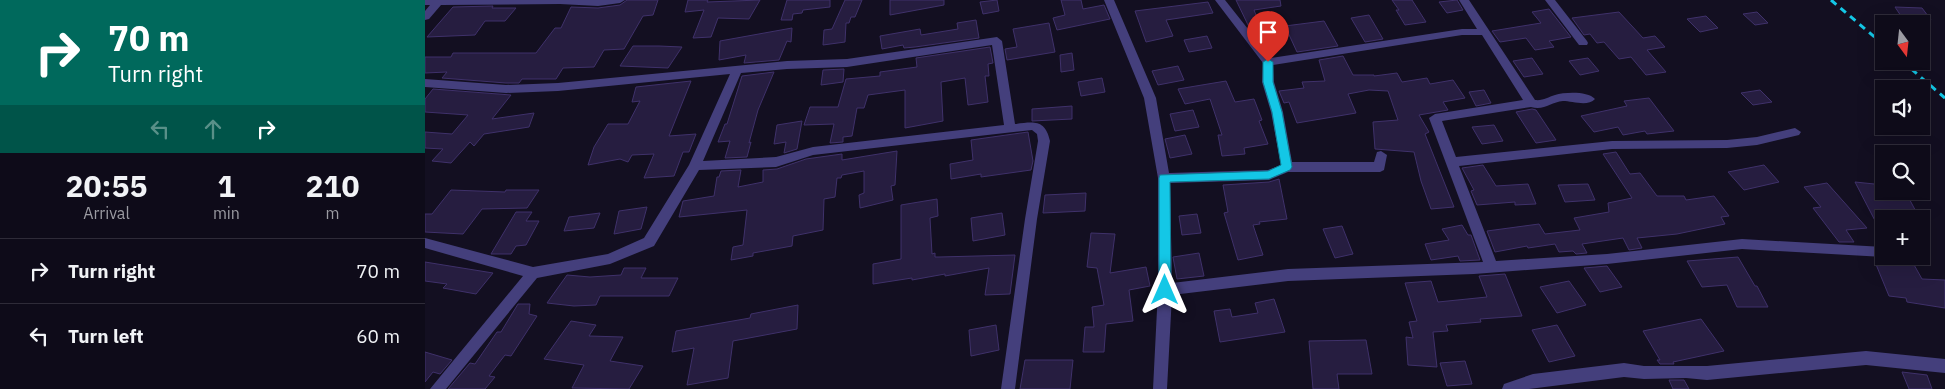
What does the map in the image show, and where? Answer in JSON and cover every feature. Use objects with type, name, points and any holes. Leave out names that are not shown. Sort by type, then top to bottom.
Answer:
[{"type":"street","points":[[425,2],[560,1],[598,3],[620,0]]},
{"type":"street","points":[[1109,0],[1150,98],[1164,178],[1165,290],[1159,389]]},
{"type":"street","points":[[1219,0],[1268,62],[1268,82],[1277,112],[1287,167]]},
{"type":"street","points":[[1464,0],[1531,103]]},
{"type":"street","points":[[1551,0],[1583,43]]},
{"type":"street","points":[[425,17],[440,1]]},
{"type":"street","points":[[1268,62],[1462,32],[1485,32]]},
{"type":"street","points":[[425,83],[530,89],[737,70],[847,63],[997,41],[1010,129]]},
{"type":"street","points":[[425,243],[533,272],[611,259],[649,242],[695,166],[737,70]]},
{"type":"street","points":[[1491,266],[1435,118],[1531,103],[1542,105],[1556,98],[1565,97],[1589,100]]},
{"type":"street","points":[[695,166],[776,162],[813,151],[1034,126],[1042,132],[1044,140],[1031,219],[1008,389]]},
{"type":"street","points":[[1452,162],[1612,144],[1727,144],[1757,141],[1795,132]]},
{"type":"street","points":[[1164,178],[1269,175],[1287,167],[1380,167],[1381,156]]},
{"type":"street","points":[[1165,290],[1288,275],[1607,259],[1741,244],[1875,251]]},
{"type":"street","points":[[437,389],[533,272]]},
{"type":"street","points":[[1509,389],[1533,381],[1624,370],[1637,374],[1692,370],[1707,373],[1866,358],[1945,366]]},
{"type":"building","points":[[627,0],[658,0],[653,15],[643,16],[624,49],[604,50],[594,67],[563,68],[556,79],[522,79],[519,83],[442,78],[447,72],[425,73],[425,57],[451,57],[453,53],[536,53],[555,28],[561,28],[571,7],[598,8],[620,5]]},
{"type":"building","points":[[688,0],[708,0],[707,2],[760,0],[749,19],[718,18],[711,37],[693,38],[704,10],[685,12]]},
{"type":"building","points":[[787,0],[830,0],[830,7],[803,10],[802,13],[793,14],[792,20],[781,20]]},
{"type":"building","points":[[845,0],[862,0],[855,17],[851,17],[849,23],[846,23],[845,42],[823,45],[824,30],[832,29]]},
{"type":"building","points":[[890,0],[944,0],[944,5],[890,15]]},
{"type":"building","points":[[997,0],[999,11],[983,14],[980,2]]},
{"type":"building","points":[[1061,0],[1081,0],[1083,9],[1104,5],[1110,19],[1057,30],[1053,18],[1065,15]]},
{"type":"building","points":[[1236,0],[1280,0],[1281,6],[1254,10],[1260,25],[1249,27]]},
{"type":"building","points":[[1392,0],[1412,0],[1426,22],[1405,25],[1396,10],[1399,10]]},
{"type":"building","points":[[1457,0],[1463,10],[1447,13],[1439,2]]},
{"type":"building","points":[[1208,2],[1213,13],[1166,20],[1173,36],[1146,42],[1135,11]]},
{"type":"building","points":[[493,6],[492,8],[516,8],[505,21],[485,21],[475,35],[427,37],[453,7]]},
{"type":"building","points":[[1895,7],[1922,8],[1927,15],[1900,15]]},
{"type":"building","points":[[1549,9],[1571,37],[1549,41],[1554,47],[1535,50],[1526,38],[1500,42],[1492,31],[1541,23],[1532,12]]},
{"type":"building","points":[[1619,12],[1643,38],[1655,36],[1665,47],[1647,50],[1666,72],[1646,75],[1631,57],[1619,59],[1604,42],[1597,43],[1590,34],[1584,35],[1572,18]]},
{"type":"building","points":[[1757,12],[1768,23],[1755,25],[1743,14]]},
{"type":"building","points":[[1369,15],[1383,39],[1365,42],[1351,18]]},
{"type":"building","points":[[1706,16],[1718,28],[1700,32],[1687,19]]},
{"type":"building","points":[[976,20],[979,38],[915,47],[904,48],[903,45],[882,49],[880,36],[920,29],[921,35],[958,29],[957,23]]},
{"type":"building","points":[[1324,21],[1338,46],[1297,52],[1285,26]]},
{"type":"building","points":[[1049,23],[1055,52],[1007,60],[1005,49],[1017,47],[1013,29]]},
{"type":"building","points":[[792,28],[791,42],[787,41],[779,60],[744,63],[746,55],[719,60],[720,41]]},
{"type":"building","points":[[1207,36],[1212,48],[1189,52],[1184,40]]},
{"type":"building","points":[[633,46],[682,47],[668,68],[620,66]]},
{"type":"building","points":[[990,47],[993,63],[988,64],[989,76],[985,76],[988,102],[968,105],[965,78],[941,82],[943,121],[905,128],[905,90],[868,95],[864,108],[857,108],[852,136],[843,137],[843,142],[830,143],[834,124],[804,125],[810,107],[838,107],[846,79],[880,76],[880,72],[917,67],[916,58]]},
{"type":"building","points":[[1072,53],[1074,70],[1061,72],[1060,55]]},
{"type":"building","points":[[1343,56],[1353,75],[1374,76],[1397,73],[1402,82],[1427,78],[1430,84],[1453,80],[1465,98],[1443,102],[1448,110],[1419,115],[1429,132],[1425,134],[1454,207],[1431,209],[1421,181],[1414,152],[1375,149],[1373,122],[1398,120],[1388,91],[1369,90],[1348,94],[1356,113],[1297,123],[1289,102],[1284,103],[1279,91],[1304,88],[1302,82],[1325,81],[1319,60]]},
{"type":"building","points":[[1532,58],[1543,74],[1524,77],[1513,61]]},
{"type":"building","points":[[1588,58],[1599,71],[1580,75],[1569,61]]},
{"type":"building","points":[[1178,66],[1184,80],[1158,85],[1152,71]]},
{"type":"building","points":[[844,69],[843,82],[821,85],[823,70]]},
{"type":"building","points":[[774,72],[758,110],[747,157],[725,158],[730,141],[718,142],[725,124],[727,124],[742,76]]},
{"type":"building","points":[[1102,78],[1105,92],[1081,96],[1078,82]]},
{"type":"building","points":[[691,81],[669,136],[696,134],[689,152],[683,152],[674,176],[644,178],[654,154],[632,155],[628,162],[620,159],[588,165],[594,147],[608,124],[628,124],[640,101],[632,102],[636,87]]},
{"type":"building","points":[[1226,81],[1235,102],[1254,99],[1262,120],[1259,121],[1268,144],[1244,148],[1245,154],[1222,156],[1218,135],[1222,135],[1210,99],[1185,104],[1178,89]]},
{"type":"building","points":[[433,89],[511,95],[492,119],[534,113],[529,127],[484,134],[474,146],[470,142],[451,163],[432,161],[443,149],[425,148],[425,132],[452,134],[468,115],[425,112],[425,99]]},
{"type":"building","points":[[1484,90],[1491,103],[1476,106],[1469,92]]},
{"type":"building","points":[[1760,90],[1772,102],[1753,105],[1741,93]]},
{"type":"building","points":[[1649,98],[1674,131],[1647,134],[1645,131],[1623,135],[1618,127],[1594,132],[1581,116],[1627,106],[1624,101]]},
{"type":"building","points":[[1072,106],[1072,119],[1032,121],[1032,109]]},
{"type":"building","points":[[1193,110],[1199,127],[1175,131],[1170,114]]},
{"type":"building","points":[[1536,110],[1556,140],[1536,143],[1516,112]]},
{"type":"building","points":[[802,121],[797,149],[784,153],[786,142],[774,144],[777,125]]},
{"type":"building","points":[[1494,125],[1503,141],[1482,144],[1472,127]]},
{"type":"building","points":[[1028,132],[1033,161],[1031,170],[981,177],[981,174],[951,179],[950,164],[973,160],[971,140]]},
{"type":"building","points":[[1185,135],[1192,154],[1170,158],[1165,139]]},
{"type":"building","points":[[897,151],[895,185],[891,186],[893,200],[860,208],[859,195],[864,193],[864,171],[842,175],[841,178],[837,178],[835,197],[824,199],[823,230],[793,236],[792,246],[753,253],[753,256],[731,260],[733,247],[743,245],[747,210],[679,217],[683,201],[714,196],[717,177],[719,177],[721,171],[741,170],[738,187],[763,182],[763,170],[777,169],[806,159],[842,154],[842,160]]},
{"type":"building","points":[[1616,152],[1630,174],[1640,173],[1657,196],[1684,196],[1686,200],[1714,196],[1729,216],[1721,217],[1725,224],[1677,234],[1637,238],[1642,248],[1629,250],[1623,238],[1582,244],[1587,253],[1559,252],[1555,244],[1528,248],[1527,246],[1495,252],[1487,231],[1539,224],[1545,234],[1580,230],[1574,218],[1609,212],[1608,203],[1632,198],[1603,154]]},
{"type":"building","points":[[1483,165],[1496,186],[1528,184],[1536,204],[1515,205],[1515,202],[1477,205],[1471,191],[1474,190],[1462,168]]},
{"type":"building","points":[[1764,165],[1779,182],[1744,190],[1728,172]]},
{"type":"building","points":[[1279,179],[1287,219],[1259,222],[1260,224],[1253,225],[1263,255],[1238,260],[1224,213],[1228,212],[1223,185],[1269,182]]},
{"type":"building","points":[[1855,182],[1875,184],[1875,200],[1910,200],[1915,210],[1875,210],[1875,221]]},
{"type":"building","points":[[1827,183],[1867,228],[1846,230],[1854,242],[1839,242],[1813,208],[1821,207],[1804,187]]},
{"type":"building","points":[[1588,184],[1595,200],[1565,202],[1558,185]]},
{"type":"building","points":[[451,190],[505,192],[506,190],[539,190],[527,208],[482,209],[463,234],[425,232],[425,214],[432,214]]},
{"type":"building","points":[[1086,193],[1085,211],[1043,213],[1045,195]]},
{"type":"building","points":[[937,199],[938,216],[930,218],[932,254],[935,253],[935,257],[1015,255],[1010,294],[985,295],[989,268],[945,276],[945,274],[873,284],[873,264],[901,259],[901,205]]},
{"type":"building","points":[[647,207],[641,229],[614,234],[619,211]]},
{"type":"building","points":[[516,212],[532,212],[526,221],[539,221],[526,245],[516,246],[511,254],[491,254]]},
{"type":"building","points":[[600,213],[594,228],[564,231],[569,217]]},
{"type":"building","points":[[1002,213],[1005,235],[973,241],[971,218]]},
{"type":"building","points":[[1197,214],[1201,233],[1182,235],[1179,216]]},
{"type":"building","points":[[1462,225],[1468,235],[1471,235],[1480,260],[1460,261],[1458,256],[1431,260],[1425,244],[1449,240],[1442,229]]},
{"type":"building","points":[[1342,226],[1353,254],[1335,258],[1323,229]]},
{"type":"building","points":[[1091,233],[1115,234],[1110,273],[1146,267],[1150,286],[1129,290],[1133,321],[1106,324],[1104,352],[1083,352],[1085,327],[1094,327],[1092,307],[1104,305],[1097,268],[1087,267]]},
{"type":"building","points":[[1199,253],[1204,276],[1177,279],[1173,257]]},
{"type":"building","points":[[1738,257],[1768,307],[1737,307],[1727,285],[1702,287],[1687,261]]},
{"type":"building","points":[[425,262],[493,273],[476,294],[443,288],[447,284],[425,281]]},
{"type":"building","points":[[1876,265],[1914,265],[1922,279],[1945,280],[1945,308],[1907,302],[1906,298],[1889,296]]},
{"type":"building","points":[[1607,266],[1622,287],[1600,292],[1584,268]]},
{"type":"building","points":[[624,268],[646,268],[641,278],[678,278],[669,296],[600,296],[596,305],[574,306],[547,303],[567,275],[590,277],[621,275]]},
{"type":"building","points":[[1505,274],[1522,316],[1480,319],[1481,322],[1446,325],[1448,331],[1433,332],[1437,367],[1408,365],[1406,337],[1413,338],[1409,322],[1417,321],[1405,283],[1431,281],[1438,302],[1487,297],[1479,276]]},
{"type":"building","points":[[1569,281],[1586,305],[1557,313],[1540,287]]},
{"type":"building","points":[[1274,299],[1285,332],[1220,342],[1214,311],[1230,309],[1232,317],[1258,313],[1255,303]]},
{"type":"building","points":[[518,304],[530,304],[529,314],[537,316],[511,356],[505,355],[489,376],[495,377],[485,389],[448,389],[470,363],[475,364],[497,332],[501,332]]},
{"type":"building","points":[[798,305],[797,329],[733,341],[728,378],[687,385],[694,348],[672,352],[676,331],[750,318],[751,314]]},
{"type":"building","points":[[1701,319],[1724,351],[1673,362],[1674,364],[1660,364],[1657,360],[1660,360],[1643,331]]},
{"type":"building","points":[[571,321],[596,325],[589,336],[623,337],[610,361],[643,366],[629,389],[572,388],[584,365],[544,359]]},
{"type":"building","points":[[996,325],[999,350],[971,356],[969,330]]},
{"type":"building","points":[[1557,325],[1575,356],[1549,362],[1532,330]]},
{"type":"building","points":[[1366,340],[1372,374],[1337,374],[1339,389],[1313,389],[1309,341]]},
{"type":"building","points":[[425,352],[452,360],[440,374],[433,372],[425,382]]},
{"type":"building","points":[[1025,360],[1073,360],[1070,389],[1020,389]]},
{"type":"building","points":[[1465,361],[1472,384],[1447,386],[1440,363]]},
{"type":"building","points":[[1902,372],[1927,375],[1932,389],[1909,389]]},
{"type":"building","points":[[1669,380],[1684,380],[1689,389],[1673,389]]},
{"type":"railway","points":[[1831,0],[1875,37]]},
{"type":"railway","points":[[1912,70],[1945,98]]},
{"type":"route","points":[[1165,290],[1164,178],[1269,175],[1287,167],[1277,112],[1268,82],[1268,62]]}]
